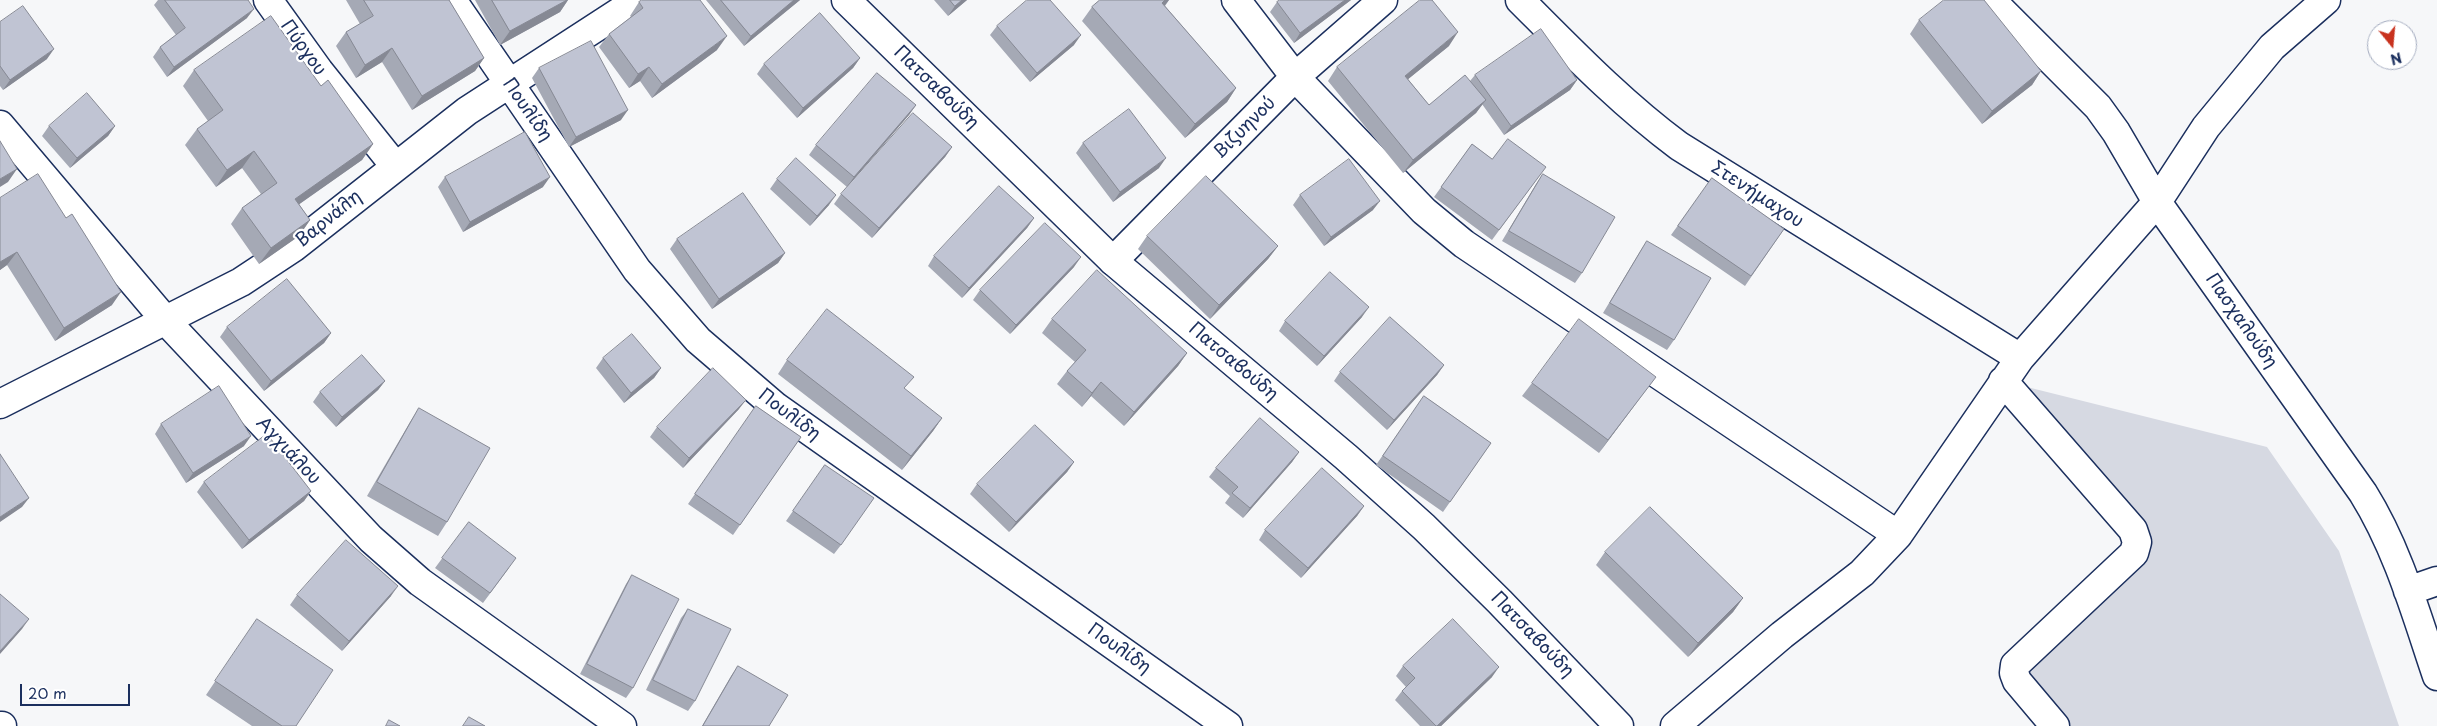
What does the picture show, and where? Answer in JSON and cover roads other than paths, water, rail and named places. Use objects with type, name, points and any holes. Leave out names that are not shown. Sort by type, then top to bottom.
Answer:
[{"type":"street","name":"Πύργου","points":[[268,0],[319,71],[395,166]]},
{"type":"street","name":"Πουλίδη","points":[[452,0],[637,270],[698,340],[735,374],[776,407],[1228,726]]},
{"type":"street","name":"Βαρνάλη","points":[[0,404],[240,282],[294,247],[395,166],[508,83],[638,0]]},
{"type":"street","name":"Πατσαβούδη","points":[[846,0],[1113,261],[1346,457],[1424,526],[1619,726]]},
{"type":"street","points":[[1236,0],[1295,77],[1424,211],[1464,244],[1898,535]]},
{"type":"street","name":"Βιζυηνού","points":[[1113,261],[1295,77],[1382,0]]},
{"type":"street","name":"Στενήμαχου","points":[[1520,0],[1615,93],[1646,121],[1679,146],[2020,358]]},
{"type":"street","name":"Πασχαλούδη","points":[[1991,0],[2098,107],[2158,202],[2368,501],[2390,543],[2437,676]]},
{"type":"street","points":[[1675,726],[1782,635],[1862,573],[1898,535],[2020,358],[2158,202],[2206,127],[2272,47],[2326,0]]},
{"type":"street","name":"Αγχιάλου","points":[[0,125],[166,321],[371,539],[420,582],[622,726]]},
{"type":"street","points":[[2003,381],[2133,530],[2137,542],[2134,552],[2015,665],[2014,672],[2017,681],[2055,726]]},
{"type":"street","points":[[2408,591],[2437,581]]}]
